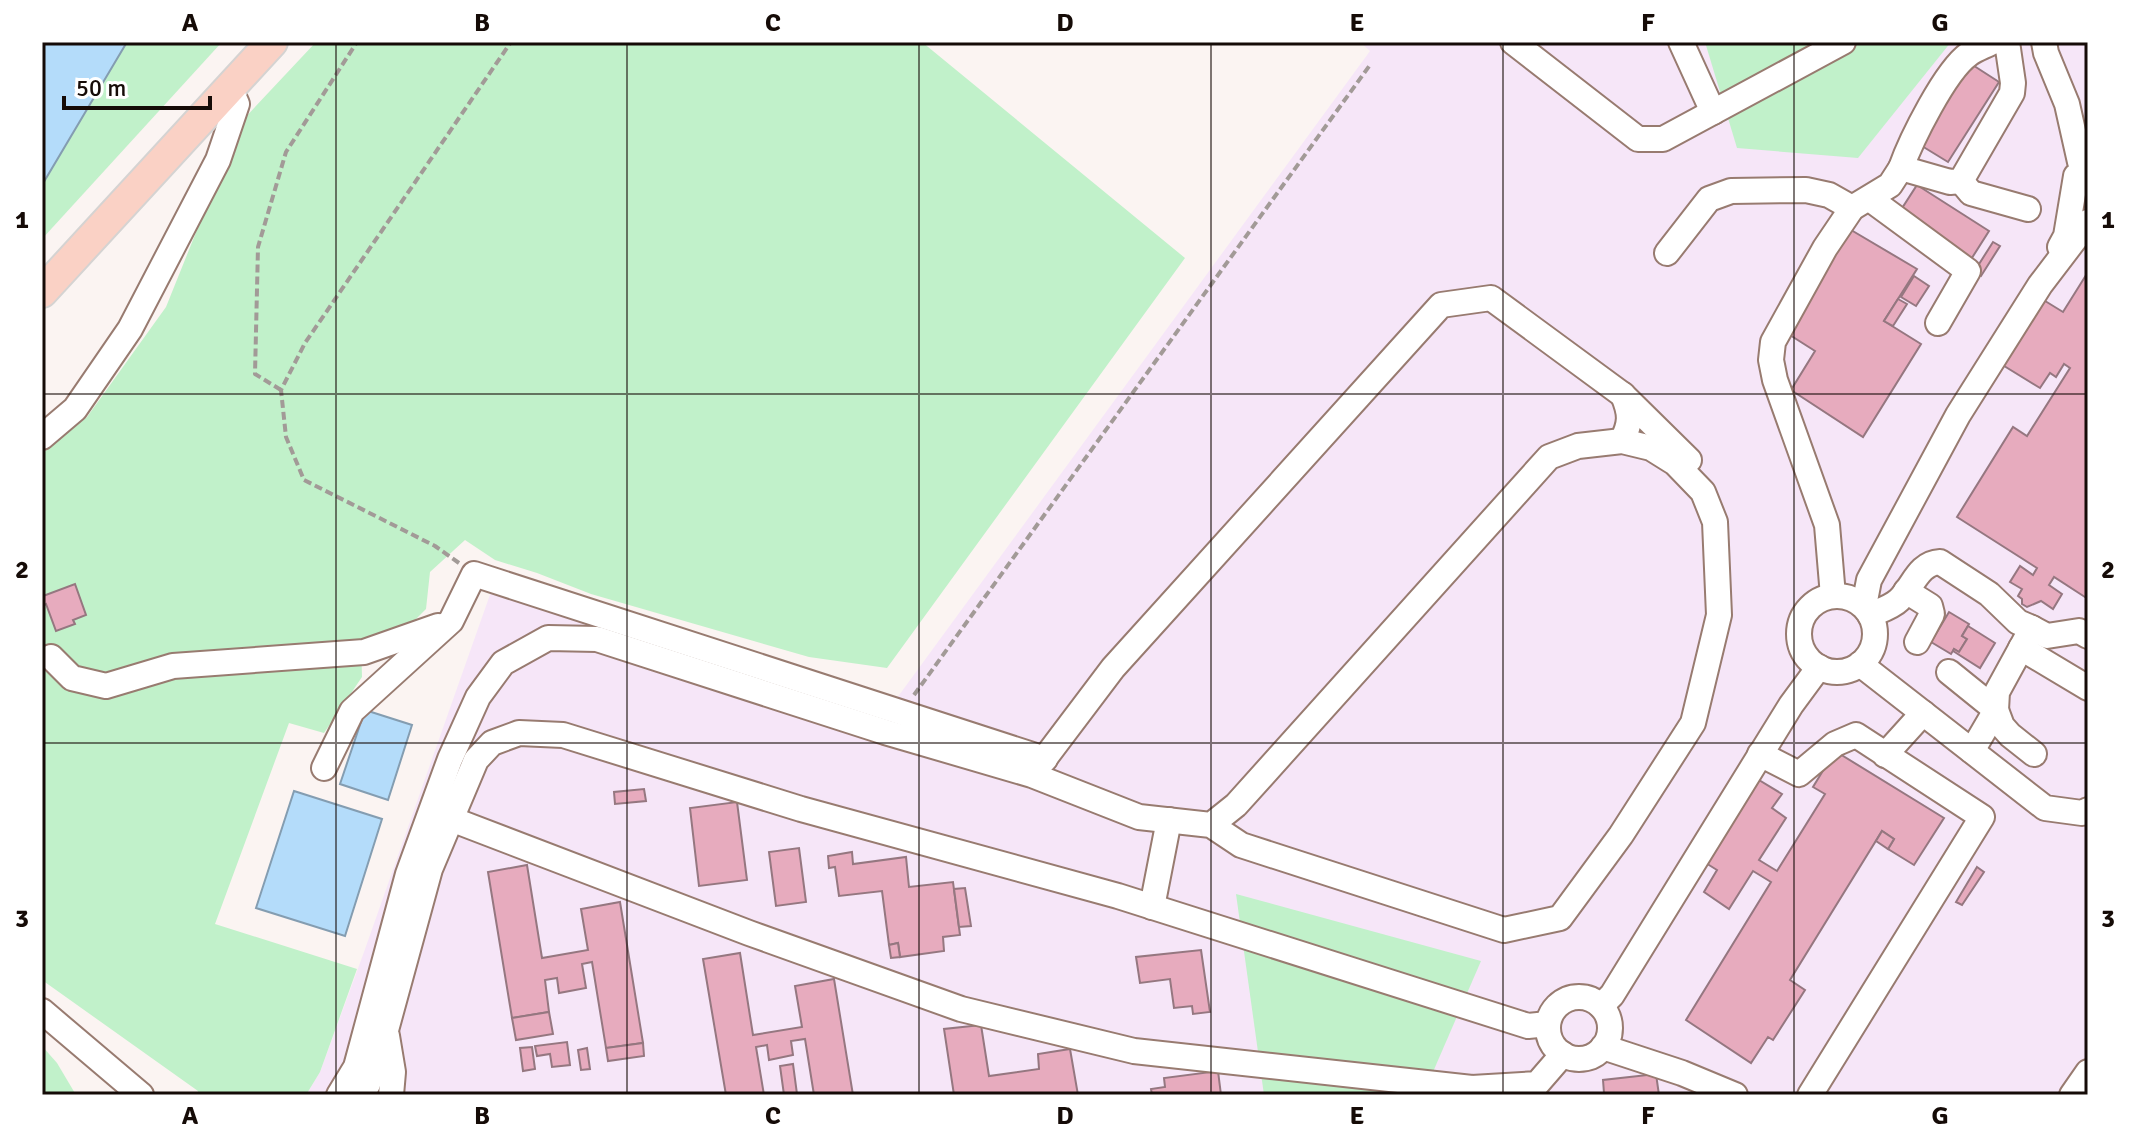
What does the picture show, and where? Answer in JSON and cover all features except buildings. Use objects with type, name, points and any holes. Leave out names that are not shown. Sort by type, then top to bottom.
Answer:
[{"type":"main road","points":[[42,266],[249,42]]},
{"type":"main road","points":[[42,292],[272,42]]},
{"type":"street","points":[[1513,42],[1638,139],[1663,139],[1843,42]]},
{"type":"street","points":[[1681,42],[1713,112]]},
{"type":"street","points":[[1833,596],[1827,525],[1775,380],[1771,360],[1773,342],[1825,248],[1861,203],[1890,185],[1901,168],[1917,129],[1956,67],[1969,54],[1992,42]]},
{"type":"street","points":[[1961,181],[2012,93],[2007,42]]},
{"type":"street","points":[[2044,42],[2067,104],[2081,161],[2080,192],[2088,204]]},
{"type":"street","points":[[42,437],[75,409],[130,329],[218,160],[237,104],[230,88]]},
{"type":"street","points":[[2081,161],[2066,236],[2040,285],[1958,415],[1869,580],[1867,611],[1875,636],[1868,656],[1860,664],[1841,672],[1819,667],[1803,650],[1800,627],[1811,606],[1833,596],[1844,596],[1867,611],[1898,602],[1922,569],[1940,562],[1989,594],[2018,622],[2027,638],[2088,688]]},
{"type":"street","points":[[1901,168],[1950,182],[1961,181]]},
{"type":"street","points":[[1961,181],[1971,193],[2028,209]]},
{"type":"street","points":[[1667,253],[1709,199],[1731,191],[1806,190],[1861,203],[1968,271],[1938,323]]},
{"type":"street","points":[[2040,285],[2088,222]]},
{"type":"street","points":[[324,768],[352,711],[451,621],[474,574],[902,712],[1038,767],[1139,817],[1211,825],[1241,845],[1504,930],[1560,918],[1621,835],[1693,723],[1719,615],[1715,522],[1688,459],[1623,395],[1491,298],[1441,305],[1113,668],[1038,767]]},
{"type":"street","points":[[1622,441],[1630,424],[1630,411],[1623,395]]},
{"type":"street","points":[[1211,825],[1236,805],[1549,457],[1578,446],[1622,441],[1651,448],[1675,463],[1703,492]]},
{"type":"street","points":[[1906,591],[1930,606],[1932,614],[1917,642]]},
{"type":"street","points":[[51,657],[72,678],[106,686],[173,666],[364,652],[451,621]]},
{"type":"street","points":[[2027,638],[2079,631],[2088,636]]},
{"type":"street","points":[[339,1095],[356,1067],[408,874],[450,759],[478,697],[503,663],[548,638],[597,639],[885,732],[1038,767]]},
{"type":"street","points":[[2027,638],[1997,692],[1996,710],[2002,726],[2034,754]]},
{"type":"street","points":[[1860,664],[2045,808],[2082,813],[2088,810]]},
{"type":"street","points":[[1601,1006],[1612,995],[1760,754],[1819,667]]},
{"type":"street","points":[[1949,672],[1996,710]]},
{"type":"street","points":[[1972,751],[1996,710]]},
{"type":"street","points":[[1885,755],[1923,713]]},
{"type":"street","points":[[386,1030],[395,1094],[365,1090],[386,1030],[430,869],[476,760],[492,743],[519,733],[563,735],[801,809],[1152,907],[1528,1026],[1548,1024]]},
{"type":"street","points":[[1760,754],[1799,774],[1835,744],[1856,735],[1982,817],[1810,1095]]},
{"type":"street","points":[[451,819],[749,933],[961,1009],[1134,1051],[1472,1088],[1537,1084],[1563,1054]]},
{"type":"street","points":[[1152,907],[1169,820]]},
{"type":"street","points":[[1574,997],[1584,997],[1601,1006],[1610,1022],[1610,1031],[1603,1047],[1588,1057],[1571,1058],[1563,1054],[1551,1041],[1548,1024],[1556,1006],[1574,997]]},
{"type":"street","points":[[42,1011],[134,1092]]},
{"type":"street","points":[[1603,1047],[1682,1073],[1735,1095]]},
{"type":"street","points":[[2072,1095],[2088,1072]]},
{"type":"path","points":[[281,390],[255,374],[258,247],[286,152],[357,42]]},
{"type":"path","points":[[474,574],[435,546],[304,480],[286,437],[281,390],[305,343],[511,42]]},
{"type":"path","points":[[902,712],[1370,65]]},
{"type":"shaded area","points":[[1360,42],[2088,42],[2088,1095],[306,1095],[320,1072],[492,589],[886,713],[1370,51]]},
{"type":"green space","points":[[127,42],[222,42],[42,239],[42,185]]},
{"type":"green space","points":[[316,42],[922,42],[1185,258],[887,668],[809,657],[591,594],[495,560],[465,540],[430,572],[426,609],[408,627],[361,641],[362,677],[324,733],[289,723],[215,924],[357,969],[320,1072],[306,1095],[198,1095],[198,1091],[42,980],[42,454],[87,417],[166,307],[240,123]]},
{"type":"green space","points":[[1705,42],[1951,42],[1858,158],[1737,148]]},
{"type":"green space","points":[[1236,894],[1481,961],[1423,1095],[1264,1095]]},
{"type":"green space","points":[[42,1046],[57,1063],[76,1095],[42,1095]]},
{"type":"water","points":[[42,42],[127,42],[42,185]]},
{"type":"water","points":[[365,710],[412,725],[388,800],[340,784]]},
{"type":"water","points":[[294,791],[382,819],[345,936],[256,908]]}]
